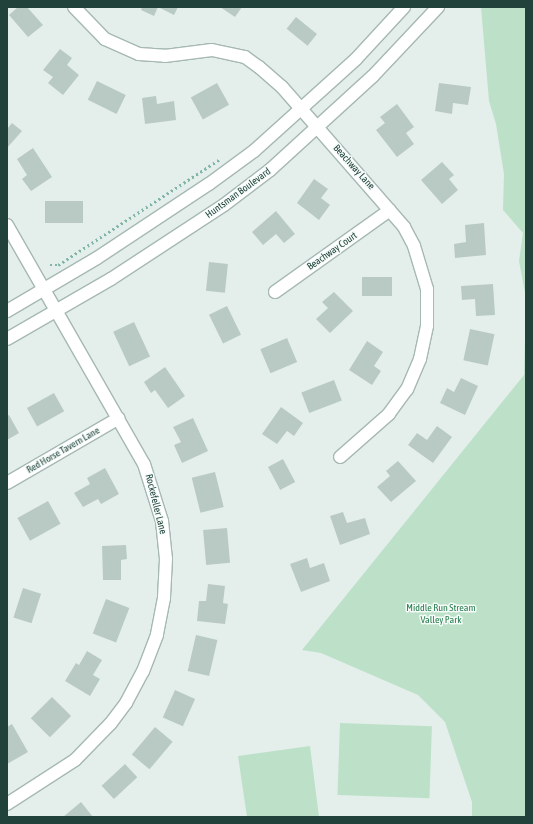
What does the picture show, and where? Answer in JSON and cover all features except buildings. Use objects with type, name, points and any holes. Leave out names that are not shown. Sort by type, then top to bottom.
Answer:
[{"type":"street","name":"Beachway Lane","points":[[74,7],[105,39],[139,54],[165,56],[212,50],[245,57],[272,76],[302,109],[390,210],[411,240],[423,270],[428,308],[425,343],[414,376],[398,403],[381,422],[340,457]]},
{"type":"street","points":[[7,311],[45,290],[209,184],[254,151],[356,59],[404,7]]},
{"type":"street","name":"Huntsman Boulevard","points":[[7,339],[57,311],[224,205],[270,170],[319,128],[374,76],[438,7]]},
{"type":"street","name":"Beachway Court","points":[[275,292],[390,210]]},
{"type":"street","name":"Rockefeller Lane","points":[[7,225],[144,464],[162,521],[166,567],[164,598],[157,635],[143,671],[110,724],[75,760],[7,804]]},
{"type":"street","name":"Red Horse Tavern Lane","points":[[7,483],[119,418]]},
{"type":"path","points":[[50,265],[58,265],[223,157]]},
{"type":"green space","points":[[481,7],[526,7],[526,298],[519,261],[523,233],[503,210],[504,174],[496,124],[489,101]]},
{"type":"green space","name":"Middle Run Stream Valley Park","points":[[526,298],[526,817],[472,817],[472,802],[445,722],[418,695],[321,653],[302,650],[524,375]]},
{"type":"green space","points":[[340,723],[432,726],[429,798],[337,795]]},
{"type":"green space","points":[[310,746],[319,817],[247,817],[238,756]]}]
